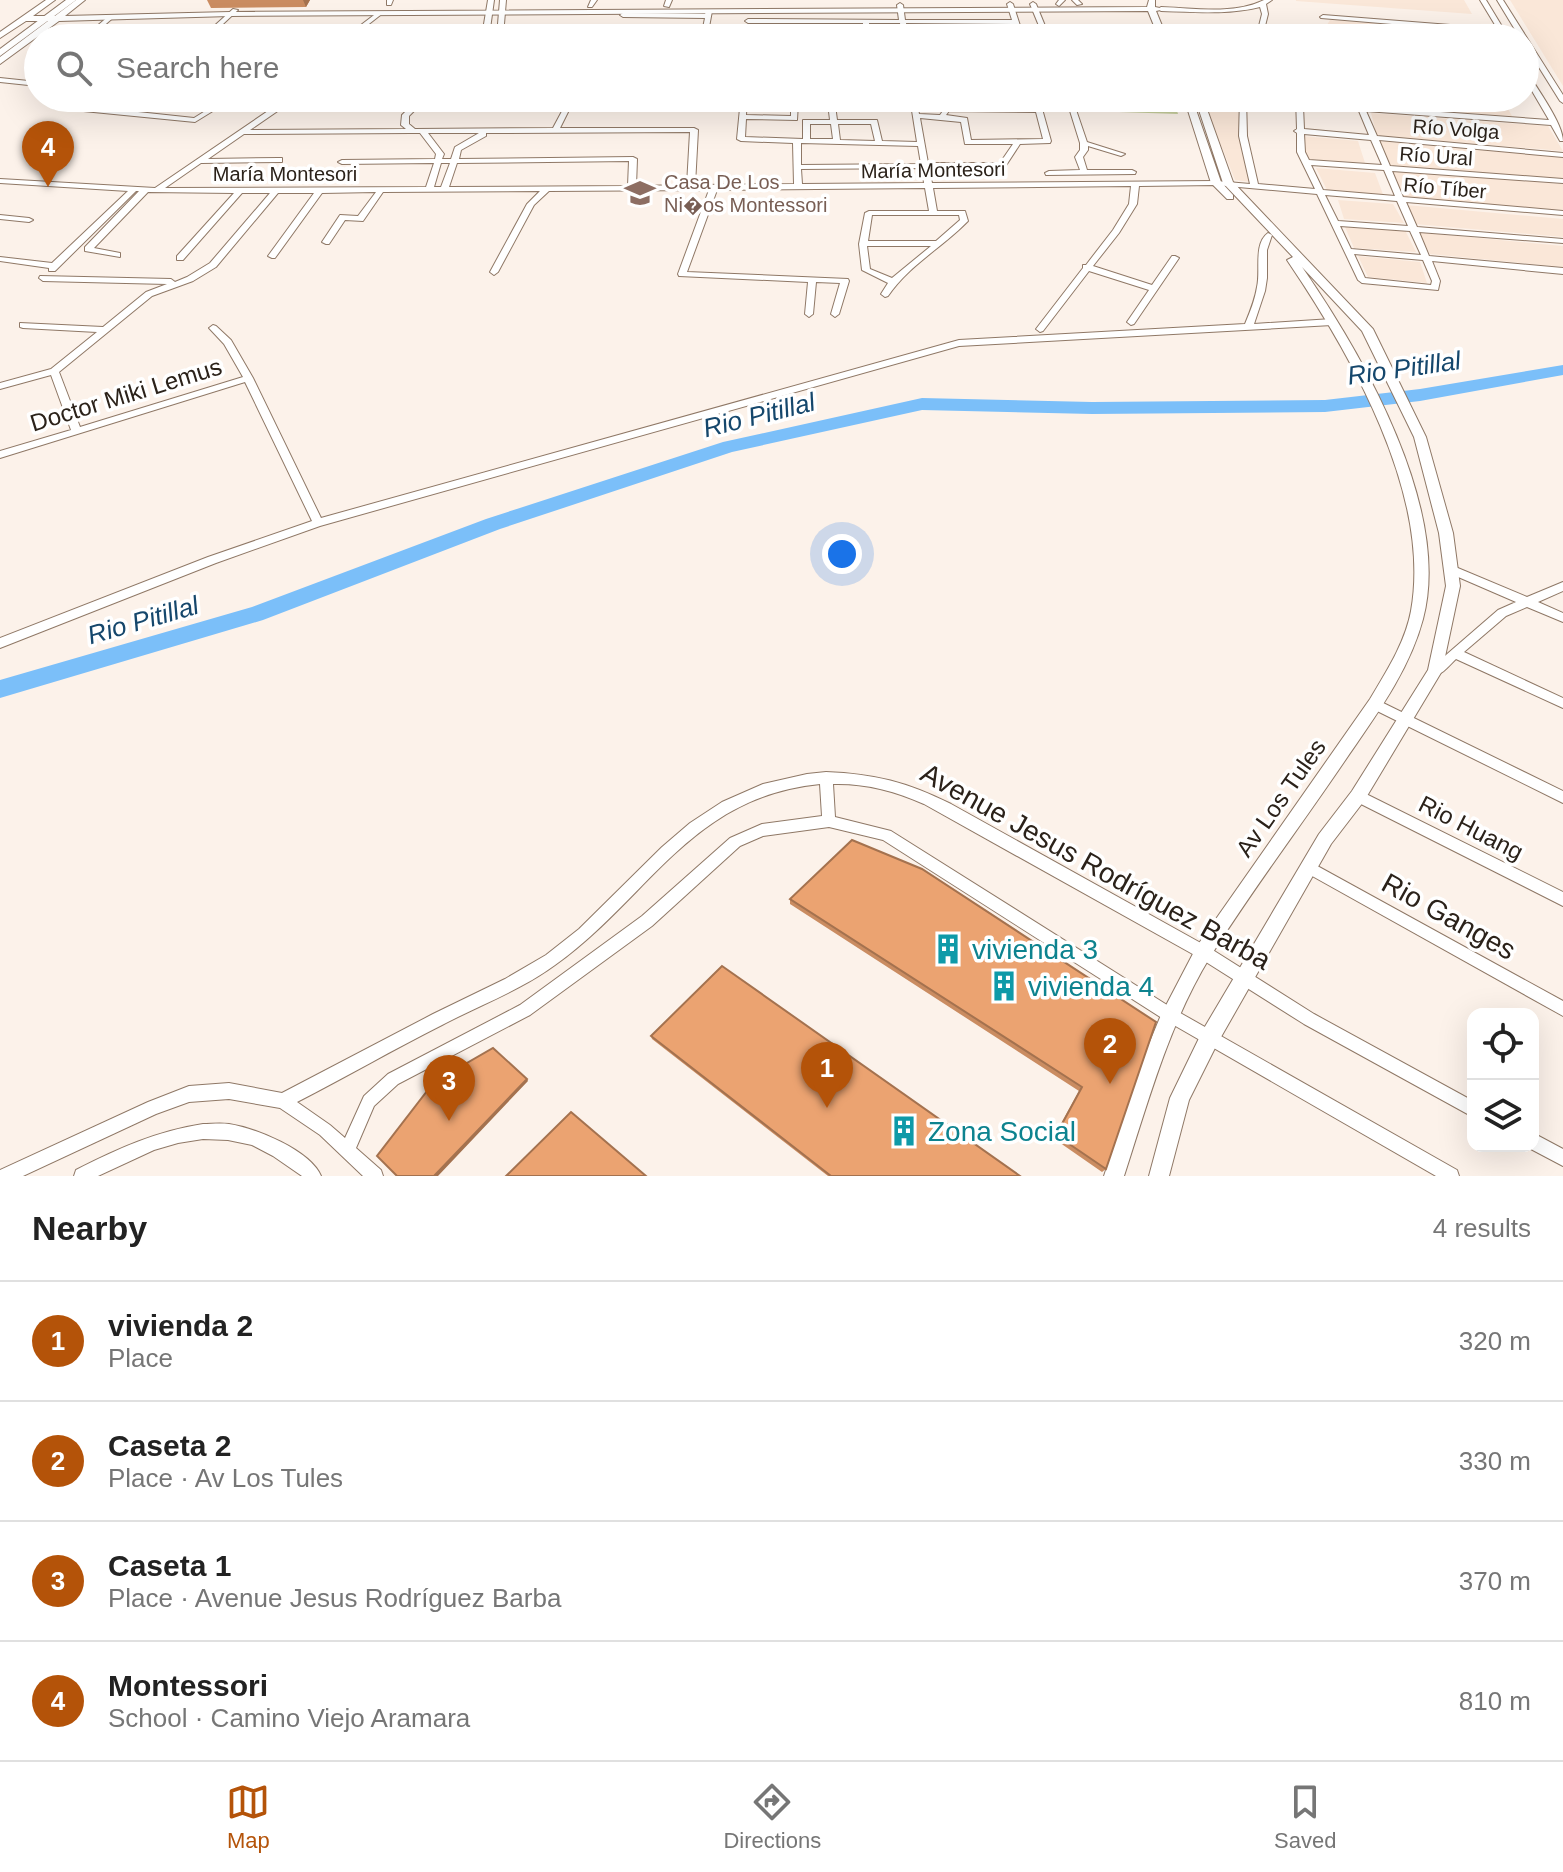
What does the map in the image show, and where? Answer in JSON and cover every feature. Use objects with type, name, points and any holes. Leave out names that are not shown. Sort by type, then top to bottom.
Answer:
[{"type":"highway","points":[[36,24],[62,0]]},
{"type":"highway","points":[[33,24],[72,0]]},
{"type":"highway","points":[[0,45],[24,30]]},
{"type":"highway","points":[[1,57],[24,36]]},
{"type":"main road","points":[[45,16],[51,0]]},
{"type":"main road","points":[[27,24],[81,0]]},
{"type":"main road","points":[[1034,6],[1060,2],[1156,4]]},
{"type":"main road","points":[[45,16],[592,3],[900,7]]},
{"type":"main road","points":[[503,6],[709,13],[1156,4]]},
{"type":"main road","points":[[1156,4],[1160,24]]},
{"type":"main road","points":[[1156,4],[1166,24]]},
{"type":"main road","points":[[45,16],[380,13],[490,6]]},
{"type":"main road","points":[[0,36],[24,25]]},
{"type":"main road","points":[[1161,1175],[1180,1098],[1210,1037],[1325,839],[1358,796],[1435,671],[1448,623],[1453,570],[1418,432],[1367,329],[1222,183],[1194,112]]},
{"type":"main road","points":[[1203,112],[1222,183]]},
{"type":"main road","name":"Av Los Tules","points":[[1114,1176],[1170,1015],[1203,952],[1375,704],[1398,664],[1410,634],[1421,584],[1416,520],[1388,431],[1311,285],[1222,183]]},
{"type":"street","points":[[1483,0],[1498,24]]},
{"type":"street","points":[[1500,0],[1517,24]]},
{"type":"street","points":[[1156,4],[1193,2],[1247,5],[1264,2]]},
{"type":"street","points":[[1156,4],[1241,9],[1264,2]]},
{"type":"street","points":[[1262,24],[1264,2]]},
{"type":"street","points":[[748,21],[1016,22],[1011,6]]},
{"type":"street","points":[[1034,6],[1041,24]]},
{"type":"street","points":[[900,7],[903,24]]},
{"type":"street","points":[[748,24],[749,10]]},
{"type":"street","points":[[219,24],[232,12]]},
{"type":"street","points":[[365,24],[380,13]]},
{"type":"street","points":[[623,15],[709,13],[707,24]]},
{"type":"street","points":[[1321,24],[1324,15],[1416,24]]},
{"type":"street","points":[[103,24],[112,16]]},
{"type":"street","points":[[1495,18],[1514,19]]},
{"type":"street","points":[[1539,61],[1563,101]]},
{"type":"street","points":[[0,80],[24,83]]},
{"type":"street","points":[[1539,96],[1563,139]]},
{"type":"street","points":[[114,112],[195,120],[208,112]]},
{"type":"street","points":[[157,190],[271,112]]},
{"type":"street","points":[[391,132],[409,112]]},
{"type":"street","points":[[555,131],[565,112]]},
{"type":"street","points":[[743,112],[741,139],[920,144]]},
{"type":"street","points":[[743,117],[794,118],[794,112]]},
{"type":"street","points":[[833,112],[837,143]]},
{"type":"street","points":[[915,112],[922,166],[933,212]]},
{"type":"street","points":[[942,117],[945,112]]},
{"type":"street","points":[[916,116],[964,120],[968,142],[1017,143],[1047,141],[1040,112]]},
{"type":"street","points":[[1074,112],[1084,143],[1079,157],[1084,172]]},
{"type":"street","points":[[1243,112],[1243,136],[1255,187]]},
{"type":"street","points":[[1298,112],[1298,131],[1306,162],[1325,194],[1362,280],[1435,288],[1436,281],[1363,112]]},
{"type":"street","points":[[1392,112],[1555,123]]},
{"type":"street","points":[[406,115],[405,125],[435,144],[440,159],[430,188]]},
{"type":"street","points":[[807,142],[806,122],[874,122],[879,143]]},
{"type":"street","points":[[243,132],[694,130],[691,187]]},
{"type":"street","name":"Río Volga","points":[[1298,131],[1563,155]]},
{"type":"street","points":[[445,188],[462,144],[487,132]]},
{"type":"street","points":[[797,142],[798,187]]},
{"type":"street","points":[[797,167],[1002,165],[1017,143]]},
{"type":"street","points":[[1084,143],[1121,154]]},
{"type":"street","points":[[342,162],[633,159],[632,187]]},
{"type":"street","points":[[201,161],[279,160]]},
{"type":"street","name":"Río Ural","points":[[1306,162],[1563,181]]},
{"type":"street","points":[[1049,173],[1132,172]]},
{"type":"street","name":"María Montesori","points":[[0,181],[145,190],[240,191],[1222,183],[1325,194]]},
{"type":"street","points":[[1040,329],[1133,204],[1135,184]]},
{"type":"street","points":[[714,187],[682,274],[845,281],[835,314]]},
{"type":"street","points":[[134,189],[43,278],[179,282]]},
{"type":"street","points":[[326,242],[343,217],[360,219],[382,189]]},
{"type":"street","points":[[523,189],[531,204]]},
{"type":"street","points":[[494,272],[531,204],[547,189]]},
{"type":"street","points":[[117,255],[88,249],[145,190]]},
{"type":"street","points":[[272,256],[320,190]]},
{"type":"street","points":[[180,258],[240,191]]},
{"type":"street","points":[[0,386],[54,371],[102,329],[149,294],[213,265],[276,191]]},
{"type":"street","name":"Río Tíber","points":[[1325,194],[1563,213]]},
{"type":"street","points":[[885,294],[893,282],[966,217],[962,213],[869,213],[863,244],[866,270],[893,282]]},
{"type":"street","points":[[0,217],[29,220]]},
{"type":"street","points":[[1337,223],[1563,241]]},
{"type":"street","points":[[1248,327],[1263,280],[1262,245],[1268,235]]},
{"type":"street","points":[[863,244],[940,243]]},
{"type":"street","points":[[1348,251],[1563,271]]},
{"type":"street","points":[[1131,322],[1175,258]]},
{"type":"street","points":[[0,259],[54,266]]},
{"type":"street","points":[[1086,267],[1155,289]]},
{"type":"street","points":[[809,314],[812,279]]},
{"type":"street","points":[[130,308],[145,281]]},
{"type":"street","points":[[23,325],[102,329]]},
{"type":"street","points":[[0,643],[212,560],[318,523],[959,343],[1334,325]]},
{"type":"street","points":[[213,328],[228,342],[248,378]]},
{"type":"street","points":[[54,371],[76,430]]},
{"type":"street","name":"Doctor Miki Lemus","points":[[0,455],[248,378],[318,523]]},
{"type":"street","points":[[1453,570],[1563,618]]},
{"type":"street","points":[[1435,671],[1502,613],[1563,586]]},
{"type":"street","points":[[1454,653],[1563,703]]},
{"type":"street","points":[[1375,704],[1403,721],[1563,797]]},
{"type":"street","points":[[826,778],[829,821]]},
{"type":"street","name":"Avenue Jesus Rodríguez Barba","points":[[283,1101],[549,962],[610,913],[658,859],[720,806],[780,783],[826,778],[872,780],[911,790],[1203,952],[1309,1019],[1467,1106]]},
{"type":"street","name":"Rio Huang","points":[[1358,796],[1563,899]]},
{"type":"street","points":[[347,1152],[369,1101],[393,1079],[525,1010],[647,921],[735,842],[762,830],[829,821],[886,835],[1170,1015],[1451,1176]]},
{"type":"street","name":"Rio Ganges","points":[[1310,868],[1563,1009]]},
{"type":"street","points":[[5,1176],[189,1094],[229,1091],[283,1101],[325,1130],[375,1176]]},
{"type":"street","points":[[82,1176],[161,1138],[206,1129],[259,1139],[305,1166],[313,1176]]},
{"type":"street","points":[[1539,1144],[1563,1158]]},
{"type":"shaded area","points":[[1464,0],[1472,14],[1296,1]]},
{"type":"shaded area","points":[[1510,0],[1563,0],[1563,86],[1539,47],[1539,24],[1525,24]]},
{"type":"shaded area","points":[[1330,20],[1385,24],[1328,24]]},
{"type":"shaded area","points":[[1208,112],[1241,112],[1251,182],[1235,180]]},
{"type":"shaded area","points":[[1457,112],[1510,112],[1512,116]]},
{"type":"shaded area","points":[[1371,113],[1548,126],[1563,151],[1377,136]]},
{"type":"shaded area","points":[[1302,136],[1358,141],[1365,163],[1307,159]]},
{"type":"shaded area","points":[[1379,141],[1563,157],[1563,179],[1387,165]]},
{"type":"shaded area","points":[[1316,168],[1375,173],[1384,197],[1328,192]]},
{"type":"shaded area","points":[[1390,170],[1563,184],[1563,210],[1403,198]]},
{"type":"shaded area","points":[[1338,200],[1393,204],[1404,223],[1344,219]]},
{"type":"shaded area","points":[[1406,205],[1563,219],[1563,237],[1414,224]]},
{"type":"shaded area","points":[[1345,227],[1405,230],[1416,252],[1354,248]]},
{"type":"shaded area","points":[[1418,232],[1563,246],[1563,267],[1430,254]]},
{"type":"shaded area","points":[[1358,256],[1420,262],[1427,283],[1368,277]]},
{"type":"green space","points":[[1119,112],[1177,112],[1178,114]]},
{"type":"building","points":[[852,840],[922,869],[1156,1022],[1106,1169],[1056,1135],[1082,1087],[790,899]]},
{"type":"building","points":[[722,966],[1020,1176],[831,1176],[651,1036]]},
{"type":"building","points":[[493,1048],[527,1079],[434,1176],[397,1176],[377,1156],[434,1082]]},
{"type":"building","points":[[571,1112],[646,1176],[506,1176]]},
{"type":"waterway","name":"Rio Pitillal","points":[[0,689],[256,614],[493,524],[729,446],[922,404],[1092,408],[1325,406],[1420,395],[1563,370]]},
{"type":"place","name":"Montessori","points":[[48,187]]},
{"type":"place","name":"Casa De Los Ni�os Montessori","points":[[640,193]]},
{"type":"place","name":"vivienda 3","points":[[948,949]]},
{"type":"place","name":"vivienda 4","points":[[1004,986]]},
{"type":"place","name":"Caseta 2","points":[[1110,1084]]},
{"type":"place","name":"vivienda 2","points":[[827,1108]]},
{"type":"place","name":"Caseta 1","points":[[449,1121]]},
{"type":"place","name":"Zona Social","points":[[904,1131]]}]
